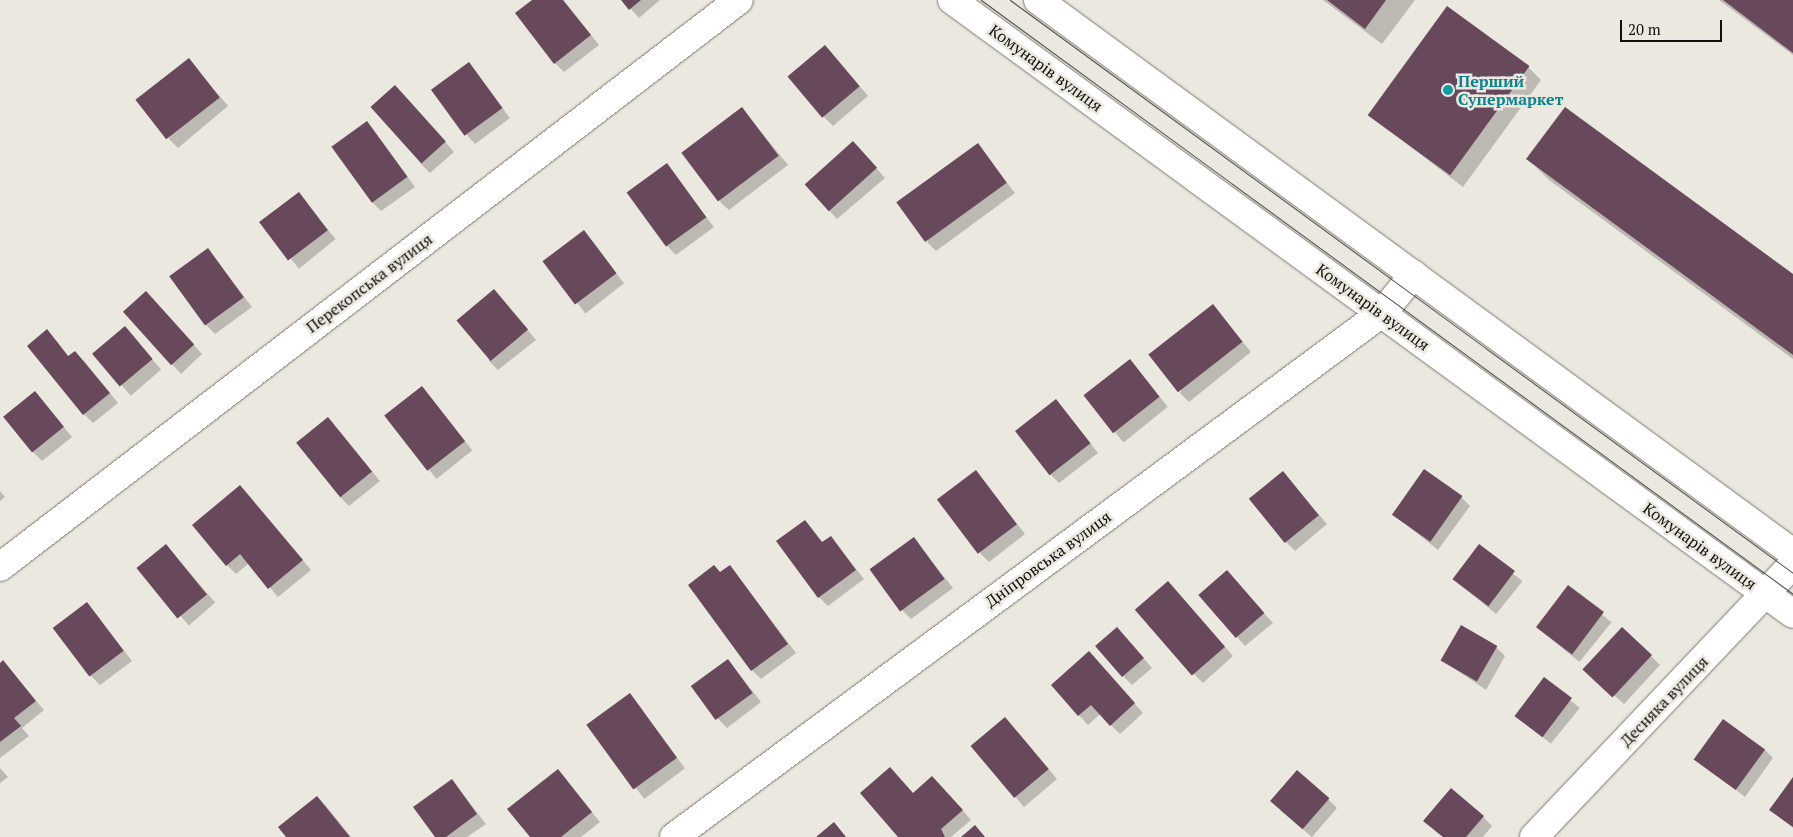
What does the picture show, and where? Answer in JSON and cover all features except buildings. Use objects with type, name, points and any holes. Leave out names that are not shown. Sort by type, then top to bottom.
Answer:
[{"type":"street","name":"Перекопська вулиця","points":[[0,567],[739,0]]},
{"type":"street","name":"Комунарів вулиця","points":[[952,0],[1793,614]]},
{"type":"street","points":[[1038,0],[1793,553]]},
{"type":"street","name":"Дніпровська вулиця","points":[[674,837],[1382,313],[1414,274]]},
{"type":"street","name":"Десняка вулиця","points":[[1534,837],[1766,595],[1793,564]]},
{"type":"tram line","points":[[981,0],[1793,594]]},
{"type":"tram line","points":[[1010,0],[1793,573]]},
{"type":"place","name":"Перший Супермаркет","points":[[1448,90]]}]
